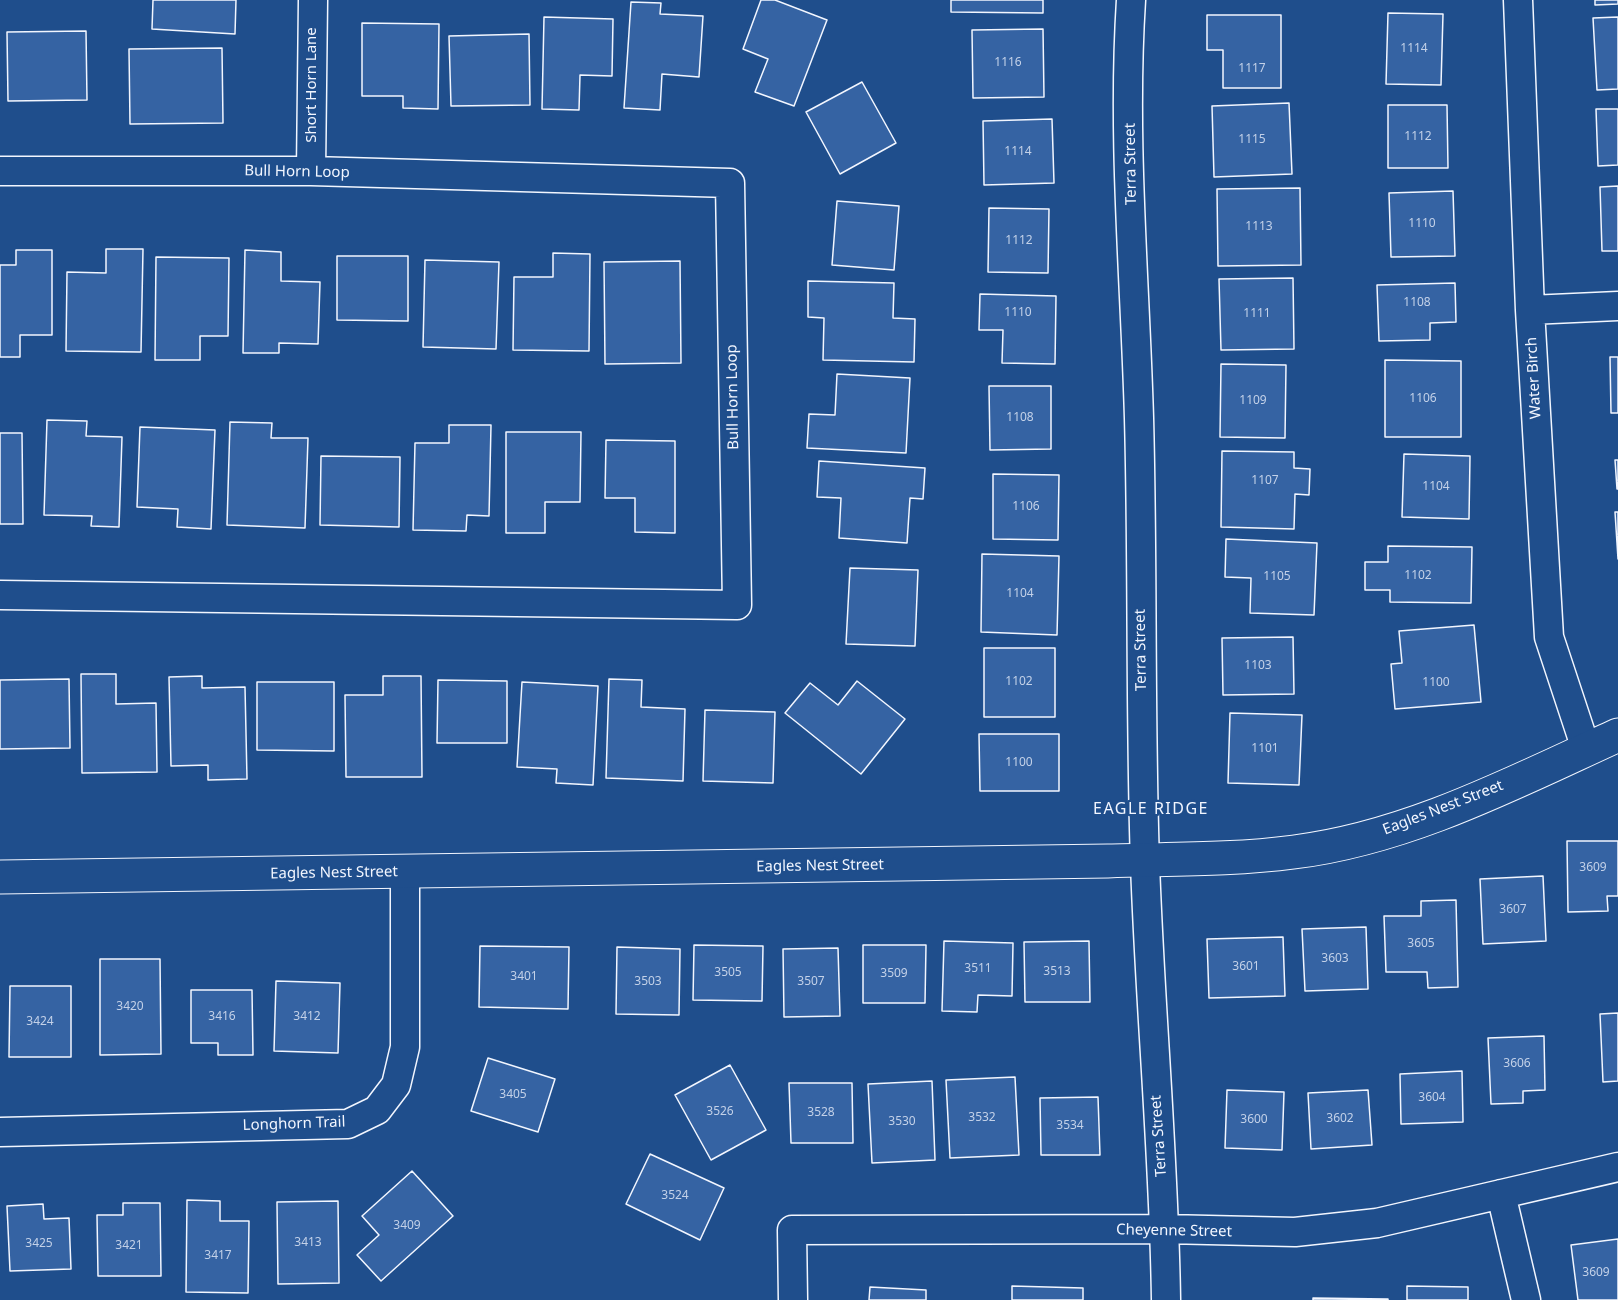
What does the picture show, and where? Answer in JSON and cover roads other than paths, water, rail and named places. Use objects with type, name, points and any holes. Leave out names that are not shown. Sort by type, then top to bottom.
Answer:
[{"type":"street","name":"Short Horn Lane","points":[[311,171],[313,0]]},
{"type":"street","name":"Terra Street","points":[[1131,0],[1130,160],[1139,434],[1145,860],[1150,1000],[1166,1229],[1166,1300]]},
{"type":"street","name":"Water Birch","points":[[1518,0],[1530,310],[1549,637],[1586,749]]},
{"type":"street","name":"Bull Horn Loop","points":[[0,171],[311,171],[730,183],[737,605],[0,595]]},
{"type":"street","points":[[1530,310],[1618,306]]},
{"type":"street","name":"Eagles Nest Street","points":[[0,877],[405,873],[1145,860],[1296,852],[1350,841],[1414,822],[1618,735]]},
{"type":"street","name":"Longhorn Trail","points":[[0,1132],[348,1124],[377,1110],[396,1085],[405,1047],[405,873]]},
{"type":"street","name":"Cheyenne Street","points":[[793,1300],[792,1230],[1166,1229],[1295,1232],[1377,1223],[1618,1167]]},
{"type":"street","points":[[1501,1194],[1526,1300]]},
{"type":"district","name":"EAGLE RIDGE","points":[[1151,809]]}]
